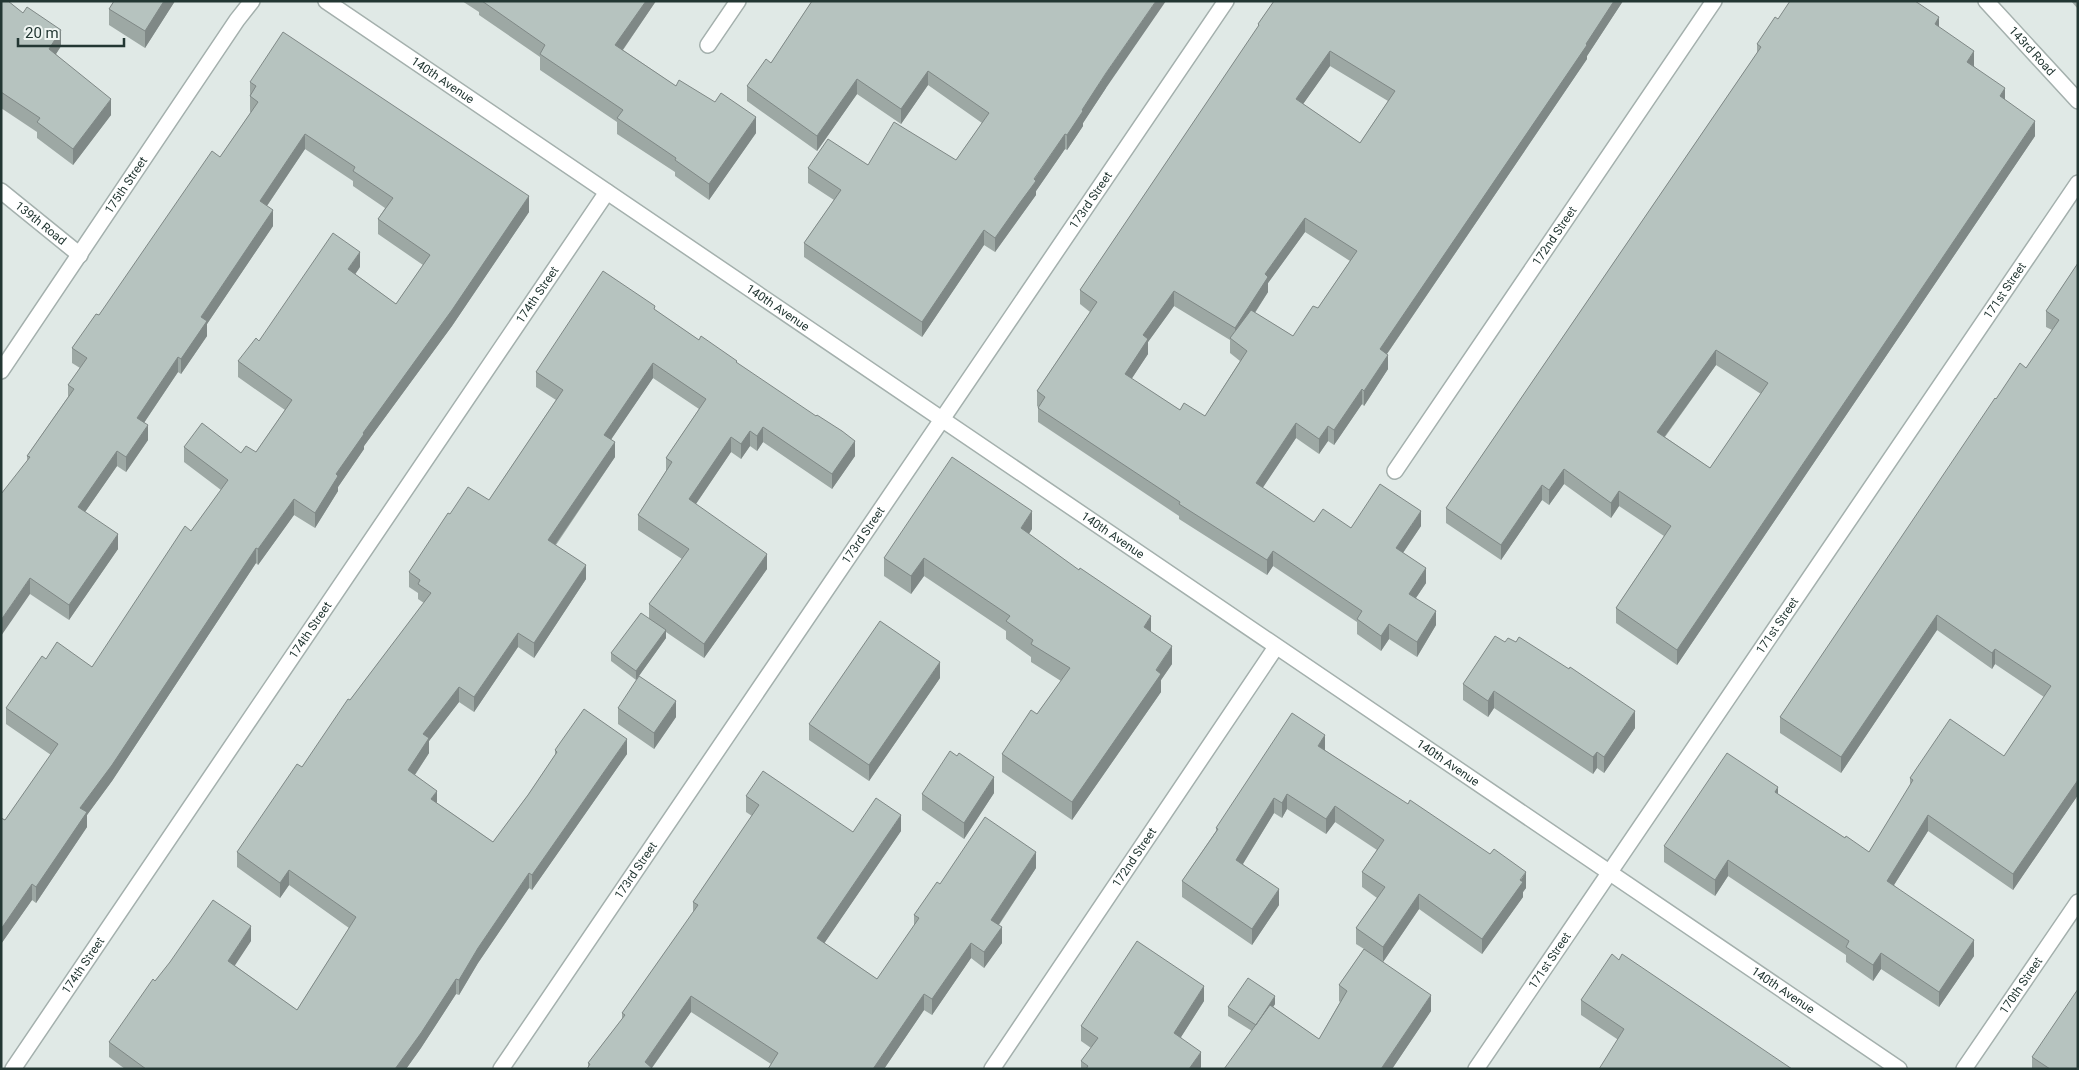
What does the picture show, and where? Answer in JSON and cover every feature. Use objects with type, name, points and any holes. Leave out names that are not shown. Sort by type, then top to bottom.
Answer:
[{"type":"street","name":"175th Street","points":[[1,371],[237,20],[252,1]]},
{"type":"street","name":"140th Avenue","points":[[326,1],[1899,1069]]},
{"type":"street","points":[[708,45],[738,1]]},
{"type":"street","name":"173rd Street","points":[[501,1069],[1226,1]]},
{"type":"street","name":"172nd Street","points":[[1395,471],[1714,1]]},
{"type":"street","name":"143rd Road","points":[[1986,1],[2078,101]]},
{"type":"street","name":"171st Street","points":[[1476,1069],[2078,183]]},
{"type":"street","name":"139th Road","points":[[1,191],[80,254]]},
{"type":"street","name":"174th Street","points":[[13,1069],[607,192]]},
{"type":"street","name":"172nd Street","points":[[992,1069],[1276,647]]},
{"type":"street","name":"170th Street","points":[[1964,1069],[2078,902]]},
{"type":"building","points":[[1,1],[8,1],[23,13],[27,7],[61,30],[49,49],[111,99],[73,149],[37,122],[40,118],[1,92]]},
{"type":"building","points":[[114,1],[164,1],[145,31],[109,9]]},
{"type":"building","points":[[482,1],[646,1],[615,45],[676,86],[679,80],[715,102],[721,93],[756,117],[709,184],[675,160],[676,158],[617,118],[623,110],[540,54],[545,45]]},
{"type":"building","points":[[812,1],[1156,1],[1106,73],[1067,135],[1065,134],[1034,179],[1036,181],[995,238],[984,230],[922,322],[804,243],[841,190],[808,168],[828,139],[868,165],[894,122],[956,160],[989,113],[928,71],[901,109],[857,79],[817,136],[747,86],[766,59],[771,63]]},
{"type":"building","points":[[1274,1],[1614,1],[1587,45],[1380,349],[1388,355],[1364,391],[1362,389],[1334,430],[1328,426],[1319,439],[1296,423],[1256,483],[1314,522],[1323,509],[1351,528],[1380,484],[1421,511],[1396,548],[1426,568],[1409,594],[1436,611],[1417,642],[1389,624],[1381,636],[1357,619],[1362,611],[1273,551],[1267,560],[1179,504],[1180,502],[1038,408],[1045,397],[1037,391],[1097,302],[1080,290]],"holes":[[[1330,51],[1395,91],[1360,143],[1296,99]],[[1305,218],[1357,251],[1318,308],[1313,306],[1293,336],[1251,310],[1230,338],[1247,351],[1205,416],[1184,403],[1180,410],[1125,374],[1148,339],[1143,335],[1174,291],[1235,328],[1268,277],[1265,274]]]},
{"type":"building","points":[[1790,1],[1915,1],[1939,17],[1935,24],[1974,51],[1967,62],[2005,88],[2000,96],[2035,121],[1677,650],[1616,608],[1671,526],[1619,491],[1611,503],[1564,469],[1549,490],[1542,485],[1501,545],[1446,508],[1761,47],[1757,44],[1775,17],[1778,19]],"holes":[[[1716,350],[1768,383],[1710,468],[1657,432]]]},
{"type":"building","points":[[283,32],[529,196],[452,310],[363,433],[336,474],[338,476],[315,513],[294,499],[258,549],[256,548],[112,765],[80,808],[87,812],[36,887],[32,884],[1,929],[1,818],[5,820],[58,744],[6,708],[42,656],[46,659],[57,642],[92,667],[185,526],[191,531],[228,480],[184,447],[202,423],[241,453],[246,446],[256,452],[292,400],[238,361],[256,338],[259,341],[333,233],[360,252],[348,269],[396,304],[430,255],[378,219],[393,198],[353,171],[355,167],[305,134],[260,201],[273,210],[201,317],[207,321],[181,359],[178,357],[137,418],[148,425],[126,457],[117,451],[78,507],[118,534],[69,605],[30,578],[1,620],[1,494],[30,457],[27,456],[74,389],[68,385],[87,358],[72,348],[96,314],[99,315],[212,151],[220,157],[258,102],[250,96],[256,86],[250,82]]},
{"type":"building","points":[[2078,263],[2078,780],[2013,874],[1928,815],[1887,881],[1974,940],[1939,992],[1881,953],[1873,965],[1846,947],[1849,941],[1728,860],[1715,880],[1664,846],[1727,753],[1778,787],[1775,792],[1869,852],[1913,780],[1910,778],[1950,719],[2004,756],[2051,686],[1995,649],[1992,653],[1937,615],[1841,757],[1780,717],[1995,398],[2020,363],[2026,368],[2059,320],[2046,311]]},
{"type":"building","points":[[603,271],[655,306],[654,309],[699,340],[701,336],[736,362],[855,441],[832,474],[763,427],[757,436],[750,431],[741,444],[731,437],[689,499],[767,554],[704,644],[649,604],[689,549],[638,515],[672,462],[666,458],[706,399],[653,363],[604,435],[615,442],[548,540],[586,565],[534,643],[518,633],[474,697],[459,687],[423,734],[429,738],[408,770],[437,791],[431,799],[493,842],[528,795],[557,752],[555,750],[584,709],[627,739],[532,875],[529,873],[478,948],[459,980],[456,979],[421,1033],[395,1069],[146,1069],[109,1042],[153,979],[155,981],[170,962],[213,900],[251,926],[228,961],[297,1010],[356,917],[289,870],[280,883],[237,852],[297,764],[302,767],[348,699],[350,700],[431,593],[418,584],[420,580],[409,572],[448,513],[450,514],[468,487],[489,500],[563,390],[536,372]]},
{"type":"building","points":[[952,457],[1032,511],[1021,528],[1079,570],[1080,568],[1151,616],[1144,627],[1172,646],[1156,670],[1161,674],[1072,802],[1002,754],[1031,710],[1037,714],[1070,668],[1031,644],[1033,640],[1006,621],[1010,616],[924,558],[911,576],[884,558]]},
{"type":"building","points":[[641,613],[666,630],[636,671],[611,653]]},
{"type":"building","points":[[880,621],[940,662],[869,765],[809,724]]},
{"type":"building","points":[[1495,636],[1505,642],[1508,638],[1516,642],[1519,637],[1569,669],[1570,667],[1635,711],[1604,757],[1597,752],[1593,757],[1494,691],[1488,701],[1463,684]]},
{"type":"building","points":[[639,676],[676,701],[654,733],[618,708]]},
{"type":"building","points":[[1292,713],[1325,735],[1318,746],[1408,804],[1410,800],[1490,854],[1494,849],[1526,872],[1520,880],[1523,882],[1482,939],[1419,894],[1383,947],[1356,928],[1385,887],[1362,872],[1384,840],[1335,806],[1326,819],[1287,794],[1282,803],[1274,798],[1236,860],[1279,889],[1252,929],[1182,881],[1218,829],[1216,828]]},
{"type":"building","points":[[950,751],[957,756],[959,753],[994,777],[964,823],[922,794]]},
{"type":"building","points":[[763,771],[853,832],[876,798],[901,815],[817,938],[877,979],[919,918],[914,915],[937,882],[940,884],[985,817],[1036,852],[991,920],[1002,927],[984,952],[971,943],[932,999],[924,994],[873,1069],[768,1069],[778,1053],[691,996],[645,1062],[653,1069],[587,1069],[590,1064],[588,1063],[625,1015],[622,1013],[698,905],[693,902],[759,805],[746,796]]},
{"type":"building","points":[[1137,941],[1204,986],[1174,1033],[1201,1052],[1189,1069],[1086,1069],[1088,1066],[1081,1061],[1098,1038],[1081,1026]]},
{"type":"building","points":[[1364,949],[1431,995],[1381,1069],[1224,1069],[1270,1005],[1319,1039],[1347,991],[1339,985]]},
{"type":"building","points":[[1612,954],[1619,960],[1622,954],[1792,1069],[1599,1069],[1624,1029],[1581,1000]]},
{"type":"building","points":[[1248,978],[1275,996],[1256,1025],[1228,1007]]},
{"type":"building","points":[[2078,989],[2078,1069],[2050,1069],[2032,1057]]}]
